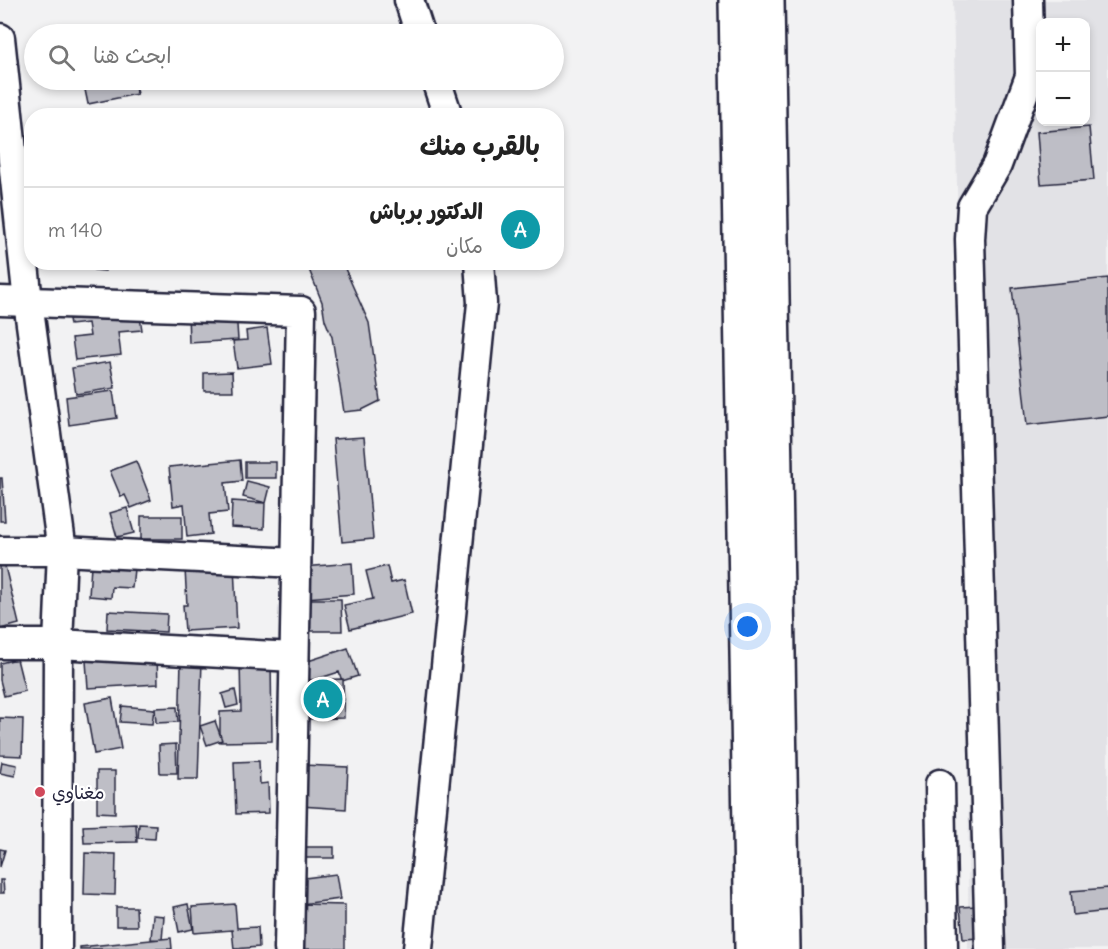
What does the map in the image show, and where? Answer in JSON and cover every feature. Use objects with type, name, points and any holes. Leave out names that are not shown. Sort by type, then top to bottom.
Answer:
[{"type":"main road","points":[[736,0],[752,949]]},
{"type":"main road","points":[[767,0],[783,949]]},
{"type":"street","points":[[409,0],[417,24]]},
{"type":"street","points":[[990,949],[970,239],[972,207],[997,165],[1030,76],[1028,0]]},
{"type":"street","points":[[0,38],[14,302],[62,551],[58,644],[57,949]]},
{"type":"street","points":[[439,90],[445,108]]},
{"type":"street","points":[[418,949],[482,303],[480,270]]},
{"type":"street","points":[[14,302],[301,311],[289,949]]},
{"type":"street","points":[[0,551],[62,551],[296,563]]},
{"type":"street","points":[[0,645],[58,644],[294,657]]},
{"type":"street","points":[[940,784],[944,949]]},
{"type":"shaded area","points":[[953,0],[1108,0],[1108,949],[968,949],[969,743]]},
{"type":"building","points":[[85,90],[136,90],[137,94],[88,104]]},
{"type":"building","points":[[1089,127],[1094,180],[1041,184],[1037,132]]},
{"type":"building","points":[[309,270],[346,270],[369,323],[380,401],[362,410],[344,412],[332,337],[325,320],[322,302]]},
{"type":"building","points":[[1108,278],[1108,416],[1027,425],[1012,288]]},
{"type":"building","points":[[236,310],[238,340],[189,343],[188,312]]},
{"type":"building","points":[[139,311],[142,330],[118,332],[121,355],[75,360],[72,338],[90,336],[88,323],[70,325],[69,319]]},
{"type":"building","points":[[267,328],[272,364],[237,368],[233,341],[247,340],[246,331]]},
{"type":"building","points":[[110,362],[115,388],[76,394],[72,368]]},
{"type":"building","points":[[232,372],[233,391],[204,391],[204,373]]},
{"type":"building","points":[[113,391],[117,418],[69,425],[66,397]]},
{"type":"building","points":[[364,437],[373,539],[342,542],[333,439]]},
{"type":"building","points":[[240,460],[242,481],[225,483],[228,512],[209,514],[211,534],[187,537],[184,504],[173,506],[169,467]]},
{"type":"building","points":[[136,461],[151,500],[131,508],[125,495],[121,497],[110,471]]},
{"type":"building","points":[[245,462],[276,462],[276,478],[245,478]]},
{"type":"building","points":[[0,478],[2,478],[5,521],[0,521]]},
{"type":"building","points":[[247,481],[270,487],[266,503],[243,497]]},
{"type":"building","points":[[232,501],[265,503],[264,529],[231,527]]},
{"type":"building","points":[[127,508],[134,533],[117,537],[110,513]]},
{"type":"building","points":[[141,516],[182,516],[182,539],[141,539]]},
{"type":"building","points":[[0,558],[3,558],[19,624],[0,629]]},
{"type":"building","points":[[352,563],[354,594],[306,598],[303,567]]},
{"type":"building","points":[[91,566],[134,569],[132,588],[112,587],[111,598],[89,596]]},
{"type":"building","points":[[234,566],[237,628],[185,631],[183,605],[187,605],[185,569]]},
{"type":"building","points":[[387,566],[391,583],[404,580],[412,614],[350,629],[344,605],[373,599],[366,571]]},
{"type":"building","points":[[304,599],[341,599],[342,631],[304,631]]},
{"type":"building","points":[[108,611],[167,614],[166,632],[107,629]]},
{"type":"building","points":[[348,648],[358,676],[342,681],[339,672],[308,682],[302,663]]},
{"type":"building","points":[[157,658],[158,684],[88,688],[86,661]]},
{"type":"building","points":[[17,659],[25,691],[4,696],[0,680],[0,663]]},
{"type":"building","points":[[181,660],[202,661],[198,779],[178,779]]},
{"type":"building","points":[[271,660],[272,741],[220,742],[220,712],[241,711],[240,661]]},
{"type":"building","points":[[343,679],[344,718],[303,719],[303,680]]},
{"type":"building","points":[[235,690],[238,705],[226,708],[222,694]]},
{"type":"building","points":[[112,698],[121,749],[94,754],[85,703]]},
{"type":"building","points":[[122,706],[154,709],[152,724],[120,722]]},
{"type":"building","points":[[177,707],[178,722],[156,723],[155,708]]},
{"type":"building","points":[[0,718],[23,719],[22,756],[0,755]]},
{"type":"building","points":[[215,721],[222,740],[207,745],[200,726]]},
{"type":"building","points":[[176,744],[177,773],[160,773],[159,745]]},
{"type":"building","points":[[259,761],[260,784],[268,783],[269,813],[236,814],[234,762]]},
{"type":"building","points":[[2,762],[17,765],[15,776],[0,773]]},
{"type":"building","points":[[302,765],[348,767],[346,809],[300,806]]},
{"type":"building","points":[[97,771],[115,771],[115,813],[97,812]]},
{"type":"building","points":[[136,824],[137,842],[84,843],[83,826]]},
{"type":"building","points":[[139,824],[156,825],[155,839],[138,838]]},
{"type":"building","points":[[302,847],[334,847],[334,858],[302,858]]},
{"type":"building","points":[[0,849],[5,850],[0,867]]},
{"type":"building","points":[[85,853],[116,854],[115,895],[84,894]]},
{"type":"building","points":[[336,874],[340,899],[301,904],[297,879]]},
{"type":"building","points":[[0,880],[3,880],[4,893],[0,893]]},
{"type":"building","points":[[1108,888],[1108,911],[1073,915],[1071,891]]},
{"type":"building","points":[[188,904],[193,929],[179,932],[174,907]]},
{"type":"building","points":[[235,904],[237,928],[258,927],[259,947],[234,949],[232,930],[194,933],[192,907]]},
{"type":"building","points":[[299,904],[345,905],[345,949],[299,949]]},
{"type":"building","points":[[977,906],[980,938],[963,939],[960,907]]},
{"type":"building","points":[[116,907],[136,907],[137,926],[116,926]]},
{"type":"building","points":[[153,915],[164,916],[162,940],[151,939]]},
{"type":"building","points":[[171,938],[172,949],[80,949],[80,947]]},
{"type":"place","name":"الدكتور برباش","points":[[323,699]]},
{"type":"place","name":"مغناوي","points":[[40,792]]}]
